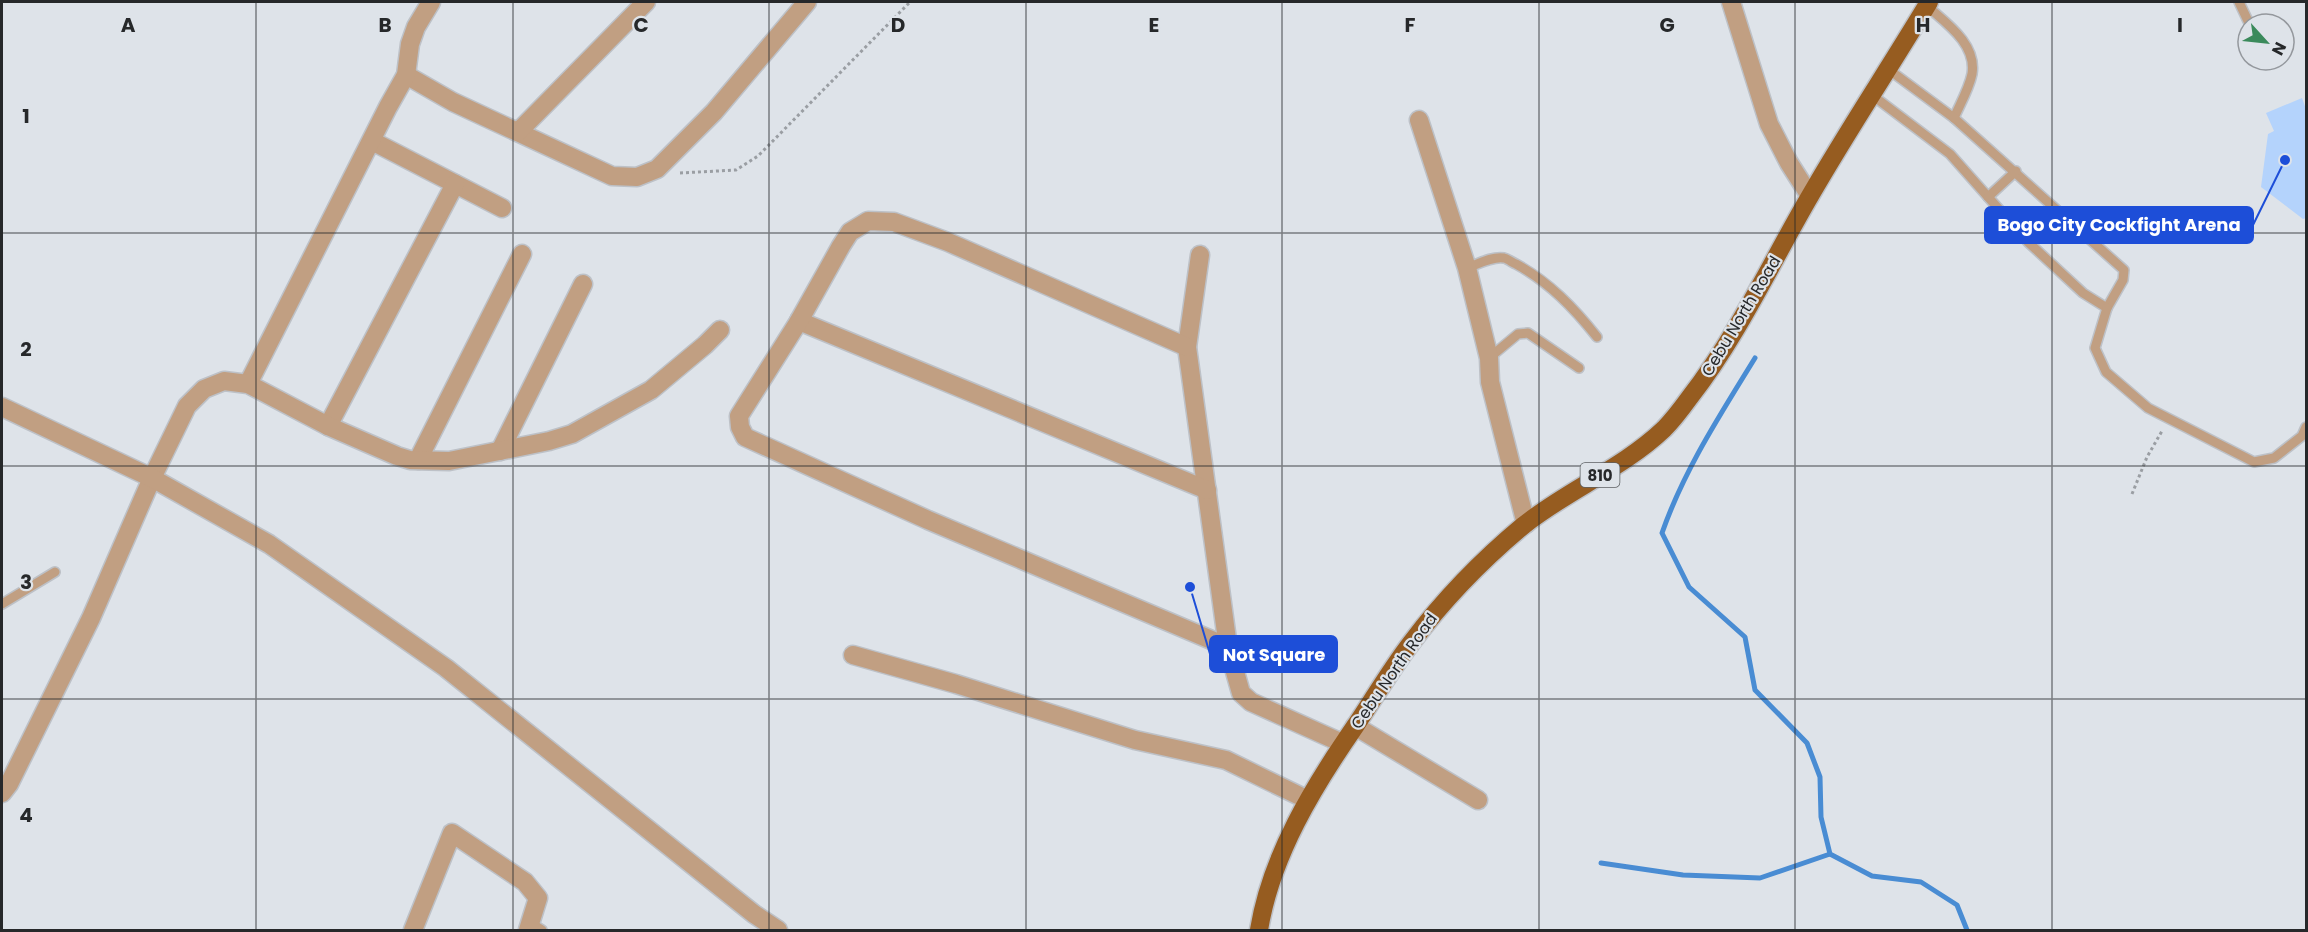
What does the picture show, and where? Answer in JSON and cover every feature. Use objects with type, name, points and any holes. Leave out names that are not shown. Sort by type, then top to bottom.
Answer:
[{"type":"highway","name":"Cebu North Road","points":[[1259,930],[1266,897],[1278,865],[1308,800],[1342,743],[1409,644],[1479,564],[1526,524],[1565,496],[1624,460],[1664,428],[1690,398],[1727,345],[1810,196],[1928,4]]},
{"type":"street","points":[[248,384],[406,75],[416,27],[431,2]]},
{"type":"street","points":[[518,132],[646,2]]},
{"type":"street","points":[[406,75],[453,102],[612,176],[637,177],[657,169],[714,112],[807,2]]},
{"type":"street","points":[[1731,2],[1769,124],[1789,163],[1810,196]]},
{"type":"street","points":[[1419,120],[1467,268],[1489,358],[1490,382],[1526,524]]},
{"type":"street","points":[[372,141],[502,208]]},
{"type":"street","points":[[328,426],[455,184]]},
{"type":"street","points":[[1187,347],[948,242],[894,222],[868,221],[850,232],[841,246],[799,321],[739,416],[740,427],[745,437],[928,520],[1228,647]]},
{"type":"street","points":[[418,460],[522,254]]},
{"type":"street","points":[[1200,255],[1187,347],[1228,647],[1242,693],[1251,702],[1342,743]]},
{"type":"street","points":[[500,451],[583,284]]},
{"type":"street","points":[[799,321],[1207,490]]},
{"type":"street","points":[[2,793],[9,784],[91,618],[152,478],[187,406],[204,389],[224,381],[248,384],[328,426],[397,456],[418,460],[449,461],[549,441],[572,434],[651,390],[693,356],[720,330]]},
{"type":"street","points":[[2,408],[152,478],[269,544],[446,668],[754,914],[778,930]]},
{"type":"street","points":[[853,655],[956,684],[1135,740],[1226,760],[1308,800]]},
{"type":"street","points":[[1355,726],[1478,801]]},
{"type":"street","points":[[413,930],[452,833],[525,882],[538,898],[534,928]]},
{"type":"lane","points":[[1928,4],[1959,36],[1971,56],[1972,73],[1954,118]]},
{"type":"lane","points":[[1888,69],[1954,118],[2016,171],[2124,270],[2123,280],[2107,308],[2095,348],[2106,372],[2148,408],[2254,462],[2274,458],[2302,436],[2307,428]]},
{"type":"lane","points":[[1872,95],[1950,154],[2028,242],[2083,293],[2107,308]]},
{"type":"lane","points":[[1988,197],[2016,171]]},
{"type":"lane","points":[[1467,268],[1490,259],[1504,258],[1528,271],[1555,291],[1597,337]]},
{"type":"lane","points":[[1489,358],[1518,334],[1528,333],[1579,368]]},
{"type":"lane","points":[[2,604],[55,572]]},
{"type":"path","points":[[657,169],[683,174],[736,170],[758,156],[910,2]]},
{"type":"path","points":[[2132,494],[2147,457],[2169,419]]},
{"type":"shaded area","points":[[2302,98],[2306,109],[2306,218],[2303,219],[2261,187],[2268,134],[2274,131],[2266,113]]},
{"type":"waterway","points":[[1755,358],[1692,465],[1662,533],[1689,587],[1745,637],[1755,690],[1807,743],[1820,777],[1821,817],[1830,854],[1872,876],[1921,882],[1957,905],[1967,930]]},
{"type":"waterway","points":[[1601,863],[1683,875],[1760,878],[1830,854]]},
{"type":"place","name":"Bogo City Cockfight Arena","points":[[2285,160]]},
{"type":"place","name":"Not Square","points":[[1190,587]]}]
